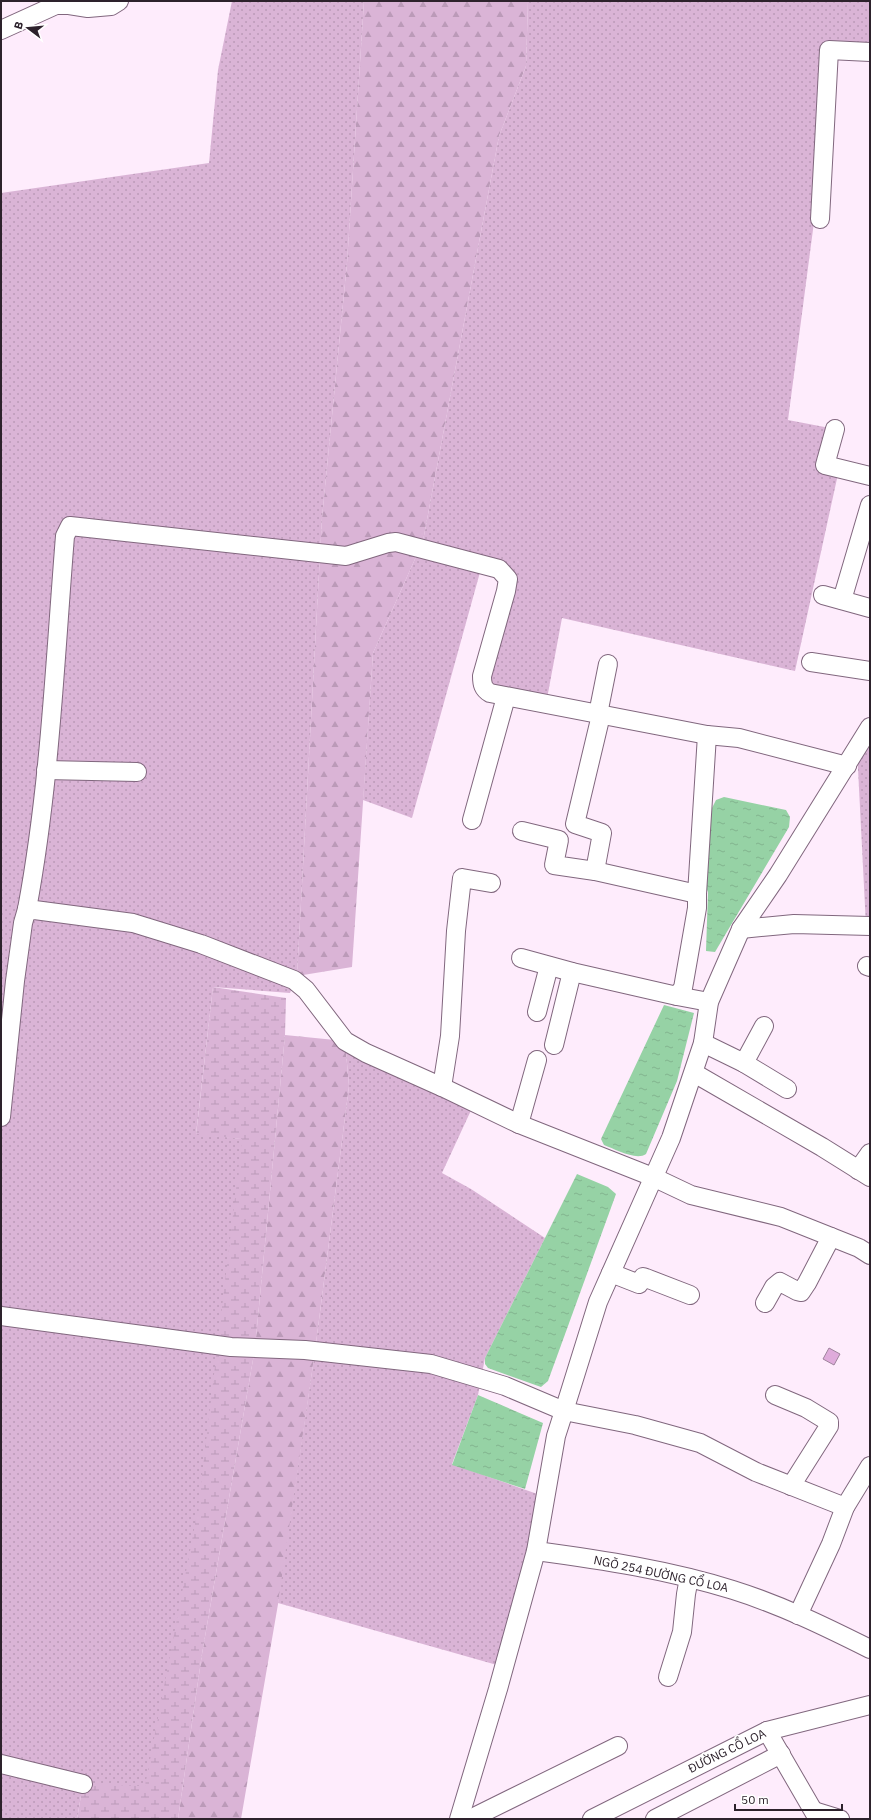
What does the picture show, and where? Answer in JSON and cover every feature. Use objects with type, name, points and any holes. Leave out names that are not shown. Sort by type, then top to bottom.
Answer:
[{"type":"street","points":[[1,30],[55,3],[88,8],[111,6],[119,1]]},
{"type":"street","points":[[820,219],[829,50],[870,52]]},
{"type":"street","points":[[835,429],[825,466],[870,476]]},
{"type":"street","points":[[842,600],[870,505]]},
{"type":"street","points":[[1,1116],[15,981],[23,923],[27,909],[35,862],[46,770],[65,536],[70,526],[346,556],[396,542],[499,569],[508,579],[482,676],[482,683],[485,690],[490,693],[707,736],[739,738],[847,766]]},
{"type":"street","points":[[823,595],[870,608]]},
{"type":"street","points":[[811,662],[870,672]]},
{"type":"street","points":[[595,871],[602,833],[575,824],[599,714],[608,664]]},
{"type":"street","points":[[472,820],[506,697]]},
{"type":"street","points":[[459,1819],[498,1689],[536,1551],[556,1436],[598,1302],[671,1138],[694,1073],[703,1043],[709,1002],[741,929],[778,875],[870,727]]},
{"type":"street","points":[[677,996],[683,988],[697,908],[707,736]]},
{"type":"street","points":[[46,770],[137,772]]},
{"type":"street","points":[[522,831],[559,840],[554,865],[595,871],[697,894]]},
{"type":"street","points":[[442,1086],[450,1036],[456,931],[462,878],[491,882]]},
{"type":"street","points":[[27,909],[134,923],[201,944],[294,980],[306,990],[345,1041],[366,1053],[442,1086],[519,1124],[653,1177],[691,1195],[781,1217],[860,1248],[870,1255]]},
{"type":"street","points":[[741,929],[794,924],[870,926]]},
{"type":"street","points":[[520,958],[572,972],[709,1002]]},
{"type":"street","points":[[537,1012],[549,966]]},
{"type":"street","points":[[554,1045],[572,972]]},
{"type":"street","points":[[744,1062],[764,1026]]},
{"type":"street","points":[[703,1043],[744,1062],[787,1089]]},
{"type":"street","points":[[519,1124],[538,1060]]},
{"type":"street","points":[[694,1073],[822,1146],[864,1173],[870,1153]]},
{"type":"street","points":[[765,1303],[774,1287],[780,1282],[801,1292],[831,1237]]},
{"type":"street","points":[[611,1273],[639,1284],[643,1277],[690,1295]]},
{"type":"street","points":[[1,1318],[231,1347],[305,1350],[431,1364],[505,1386],[564,1411],[635,1425],[700,1444],[756,1472],[845,1507]]},
{"type":"street","points":[[775,1395],[806,1408],[829,1422],[829,1426],[791,1486]]},
{"type":"street","points":[[798,1615],[832,1544],[845,1507],[870,1466]]},
{"type":"street","name":"NGÕ 254 ĐƯỜNG CỔ LOA","points":[[536,1551],[619,1563],[689,1578],[734,1590],[798,1615],[870,1649]]},
{"type":"street","points":[[668,1677],[682,1632],[689,1578]]},
{"type":"street","name":"ĐƯỜNG CỔ LOA","points":[[592,1819],[767,1731],[870,1705]]},
{"type":"street","points":[[767,1731],[816,1815],[840,1819]]},
{"type":"street","points":[[470,1819],[618,1746]]},
{"type":"street","points":[[655,1819],[781,1754]]},
{"type":"street","points":[[1,1764],[83,1784]]},
{"type":"green space","points":[[232,1],[364,1],[347,263],[322,518],[297,976],[290,993],[213,987],[196,1134],[242,1139],[198,1509],[145,1786],[83,1784],[77,1819],[1,1819],[1,193],[209,163],[218,70]]},
{"type":"green space","points":[[364,1],[528,1],[526,66],[499,136],[423,541],[373,653],[352,967],[297,976],[322,518],[347,263]]},
{"type":"green space","points":[[528,1],[870,1],[870,52],[829,50],[814,222],[788,420],[835,429],[825,465],[838,474],[795,671],[562,618],[546,704],[485,690],[504,574],[482,565],[412,818],[363,800],[373,653],[423,541],[499,136],[526,66]]},
{"type":"green space","points":[[870,727],[870,926],[866,926],[857,749]]},
{"type":"green space","points":[[213,987],[286,998],[285,1035],[255,1348],[202,1654],[178,1819],[77,1819],[83,1784],[241,1139],[196,1135]]},
{"type":"green space","points":[[285,1035],[345,1041],[349,1086],[315,1351],[282,1581],[241,1819],[178,1819],[202,1654],[255,1348]]},
{"type":"green space","points":[[345,1041],[473,1106],[442,1173],[471,1189],[545,1238],[485,1358],[478,1395],[452,1464],[546,1497],[504,1667],[278,1603],[315,1351],[349,1086]]},
{"type":"water","points":[[724,797],[786,810],[790,817],[789,827],[715,952],[706,951],[708,892],[704,883],[712,808],[716,800]]},
{"type":"water","points":[[664,1005],[694,1013],[677,1081],[646,1154],[642,1156],[631,1155],[604,1145],[601,1139]]},
{"type":"water","points":[[577,1174],[608,1187],[616,1194],[548,1381],[541,1387],[488,1368],[485,1364],[485,1358]]},
{"type":"water","points":[[478,1395],[543,1423],[525,1489],[452,1465]]},
{"type":"building","points":[[829,1348],[840,1354],[834,1365],[823,1359]]}]
